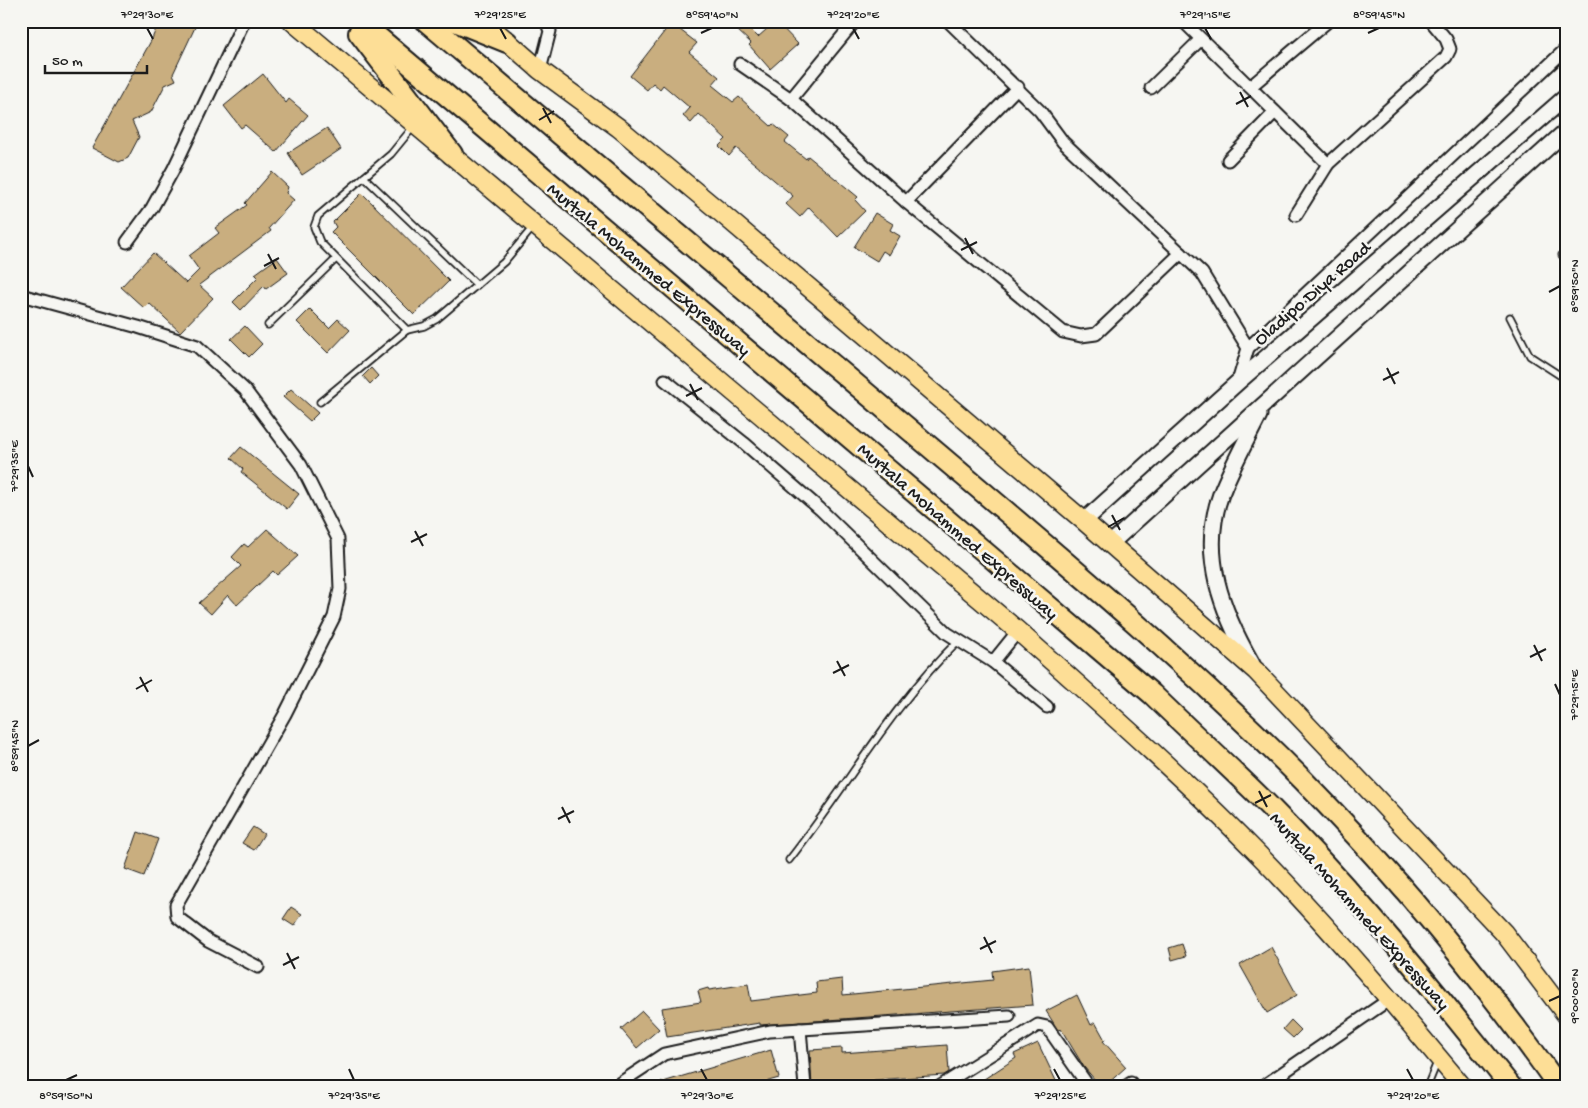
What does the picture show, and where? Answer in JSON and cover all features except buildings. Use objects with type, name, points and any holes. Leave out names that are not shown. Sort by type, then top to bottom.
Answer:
[{"type":"highway","points":[[350,21],[452,154]]},
{"type":"highway","name":"Murtala Mohammed Expressway","points":[[359,21],[1152,694],[1273,810],[1376,921],[1425,978],[1511,1087]]},
{"type":"highway","points":[[426,21],[1067,563],[1250,728],[1305,782],[1466,962],[1559,1087]]},
{"type":"highway","points":[[454,21],[507,42]]},
{"type":"main road","name":"Murtala Mohammed Expressway","points":[[292,21],[1018,631],[1124,725],[1262,857],[1390,1000],[1463,1087]]},
{"type":"main road","points":[[484,21],[540,70],[634,140],[1084,521],[1256,672],[1504,933],[1567,1016]]},
{"type":"main road","name":"Oladipo Diya Road","points":[[1084,521],[1238,382],[1567,96]]},
{"type":"main road","points":[[1110,544],[1567,130]]},
{"type":"main road","points":[[1256,672],[1232,629],[1214,575],[1212,558],[1214,528],[1220,496],[1263,406]]},
{"type":"street","points":[[127,242],[152,208],[173,170],[244,21]]},
{"type":"street","points":[[540,70],[550,31],[546,21]]},
{"type":"street","points":[[791,98],[855,21]]},
{"type":"street","points":[[948,21],[1018,87],[1040,111],[1063,142],[1202,273],[1248,348]]},
{"type":"street","points":[[1183,21],[1328,164]]},
{"type":"street","points":[[1250,87],[1328,21]]},
{"type":"street","points":[[1296,215],[1328,164],[1446,57],[1450,49],[1446,39],[1431,21]]},
{"type":"street","points":[[1150,88],[1201,39]]},
{"type":"street","points":[[1238,382],[1248,348],[1567,48]]},
{"type":"street","points":[[740,64],[791,98],[906,202],[1063,332],[1081,336],[1096,334],[1180,253]]},
{"type":"street","points":[[906,202],[1018,87]]},
{"type":"street","points":[[1228,160],[1275,112]]},
{"type":"street","points":[[21,295],[138,327],[197,346],[245,390],[301,465],[338,539],[340,589],[334,617],[285,714],[176,904],[177,917],[189,928],[208,941],[258,967]]},
{"type":"street","points":[[665,380],[744,443],[820,509],[929,617],[958,641],[993,662],[1047,707]]},
{"type":"street","points":[[993,662],[1018,631]]},
{"type":"street","points":[[1262,1087],[1390,1000]]},
{"type":"street","points":[[614,1087],[664,1054],[732,1038],[800,1029],[1009,1016]]},
{"type":"street","points":[[939,1087],[1038,1025],[1047,1027],[1089,1087]]},
{"type":"street","points":[[800,1029],[805,1087]]},
{"type":"lane","points":[[407,330],[320,242],[314,227],[318,216],[391,154],[415,124]]},
{"type":"lane","points":[[364,177],[477,284]]},
{"type":"lane","points":[[320,402],[407,330],[424,326],[437,319],[504,262],[536,225]]},
{"type":"lane","points":[[268,325],[336,258]]},
{"type":"lane","points":[[1510,317],[1530,356],[1567,380]]},
{"type":"lane","points":[[789,860],[826,814],[929,669],[958,641]]},
{"type":"lane","points":[[1427,1087],[1439,1058]]}]
